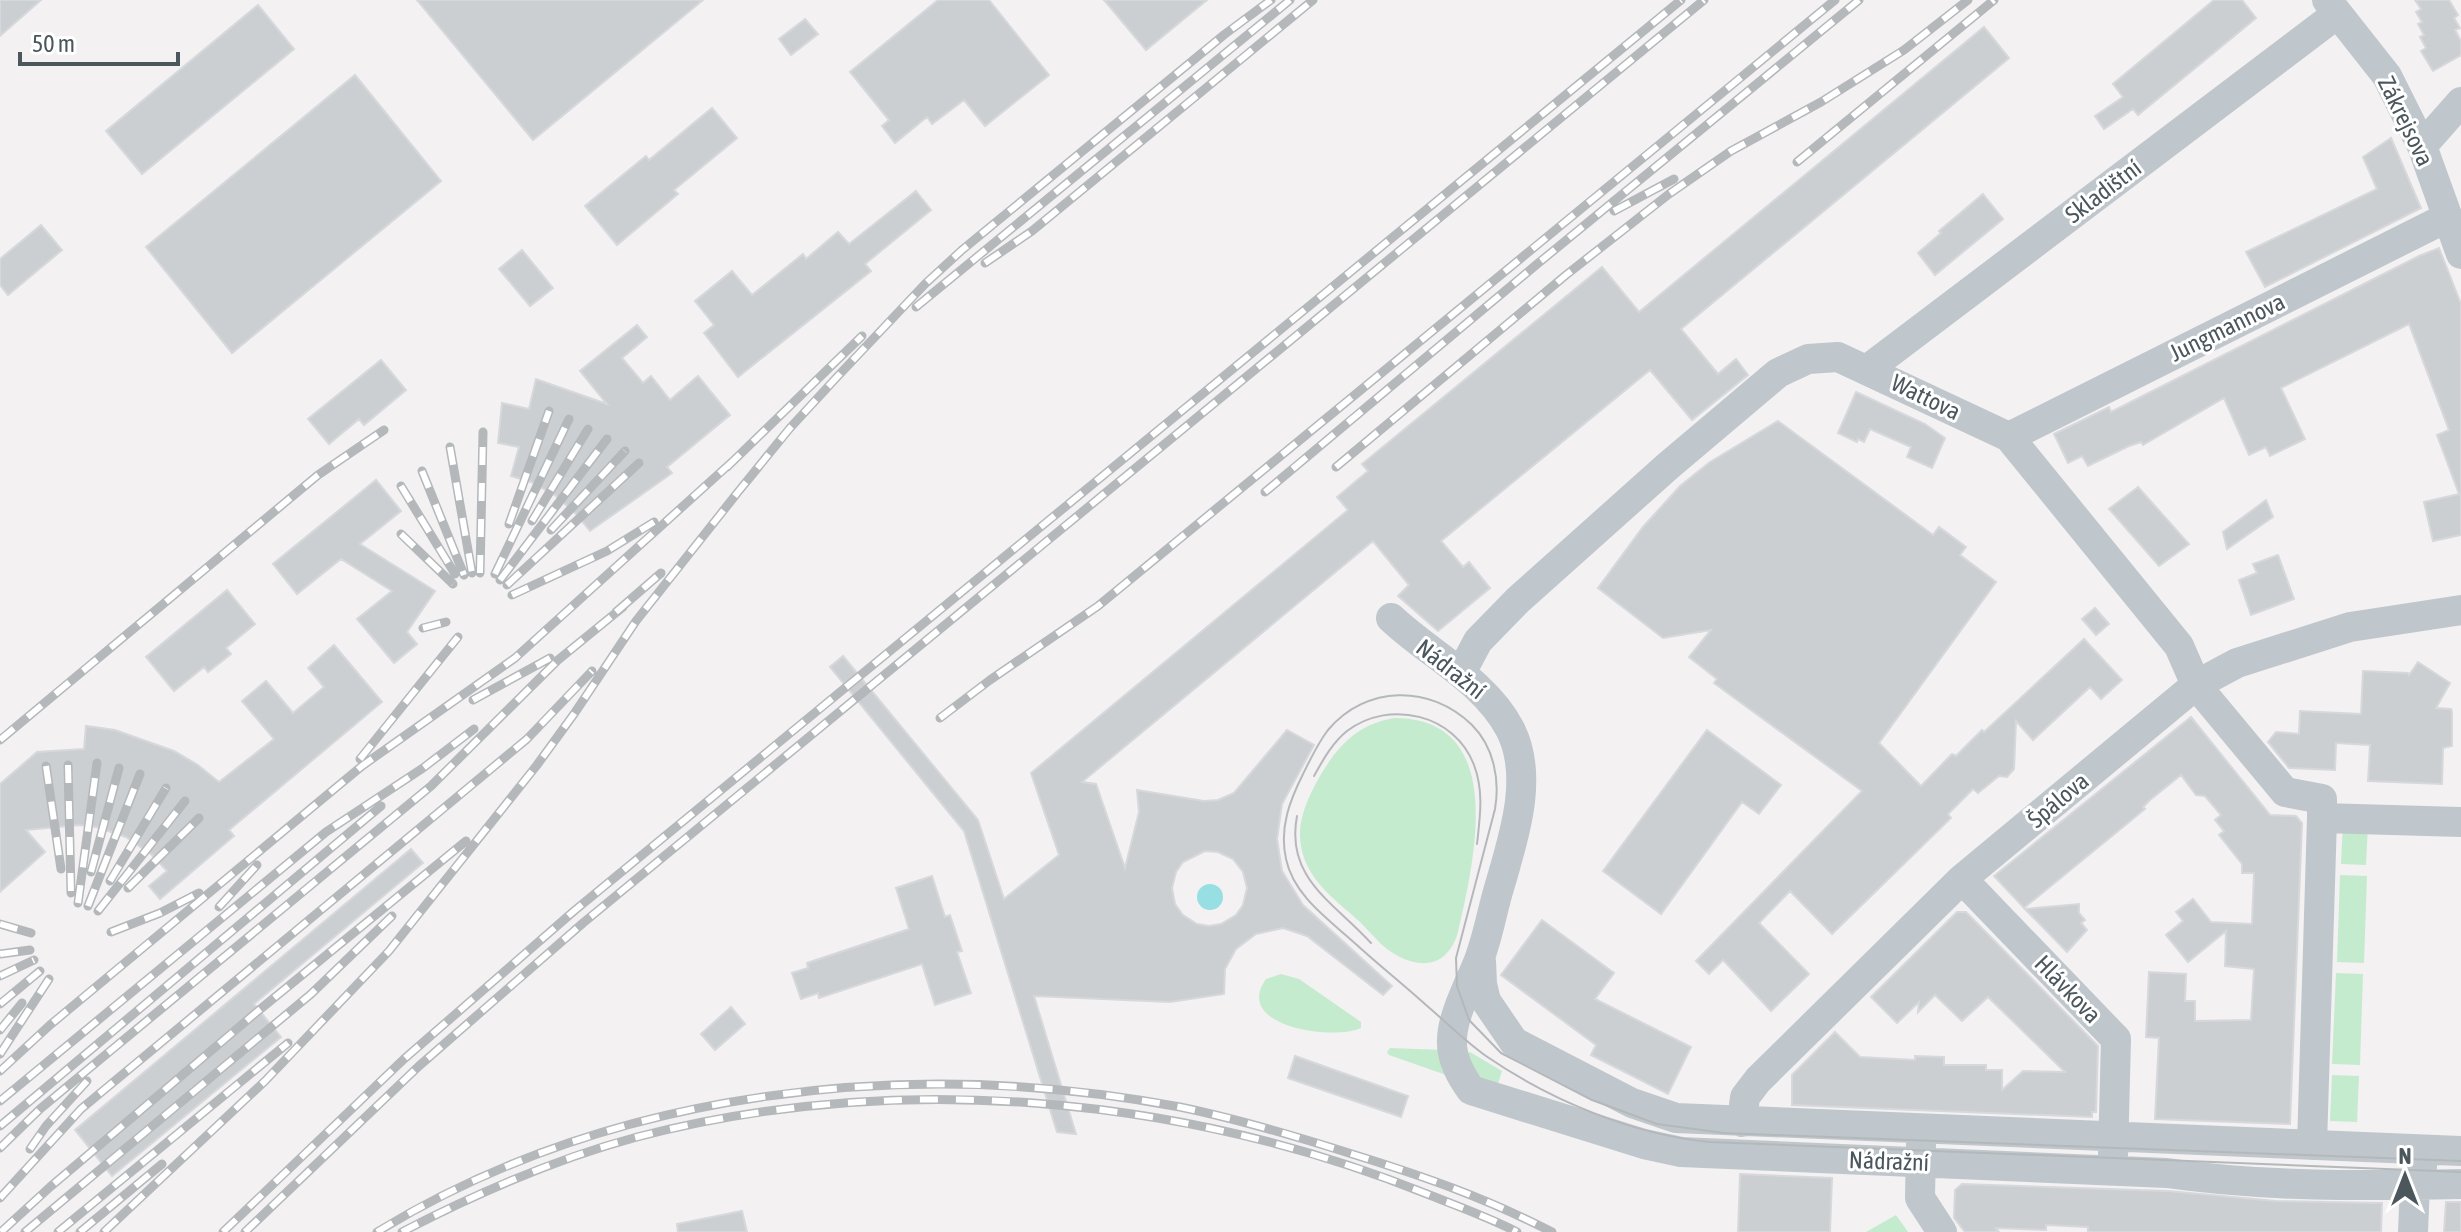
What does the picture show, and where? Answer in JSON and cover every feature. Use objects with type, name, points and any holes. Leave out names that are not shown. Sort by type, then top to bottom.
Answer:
[{"type":"street","name":"Zákrejsova","points":[[2332,7],[2387,76],[2422,146],[2461,254]]},
{"type":"street","name":"Skladištní","points":[[1868,369],[2332,7]]},
{"type":"street","points":[[2422,146],[2461,102]]},
{"type":"street","name":"Jungmannova","points":[[2009,437],[2446,218]]},
{"type":"street","name":"Wattova","points":[[1461,673],[1478,641],[1518,600],[1778,373],[1808,359],[1838,357],[2009,437],[2179,646],[2196,685],[2285,792],[2322,799],[2322,818]]},
{"type":"street","name":"Špálova","points":[[1742,1122],[1745,1097],[1758,1080],[1962,879],[2196,685],[2237,663],[2350,627],[2461,610]]},
{"type":"street","name":"Nádražní","points":[[1391,618],[1416,642],[1487,695],[1516,741],[1519,755],[1520,783],[1513,835],[1481,955],[1452,1040],[1458,1070],[1471,1090],[1669,1151],[2113,1170],[2223,1179],[2461,1184]]},
{"type":"street","points":[[2312,1145],[2322,818],[2461,822]]},
{"type":"street","name":"Hlávkova","points":[[1962,879],[2116,1039],[2113,1170]]},
{"type":"street","name":"Nádražní","points":[[1481,955],[1486,1001],[1514,1042],[1643,1108],[1685,1119],[2461,1151]]},
{"type":"street","points":[[1921,1129],[1920,1198],[1942,1232]]},
{"type":"street","points":[[2413,1232],[2415,1185],[2427,1149]]},
{"type":"green space","points":[[1394,718],[1430,724],[1455,741],[1469,767],[1475,798],[1471,869],[1458,932],[1445,955],[1426,963],[1403,959],[1381,944],[1316,880],[1301,846],[1300,826],[1305,807],[1330,761],[1352,736],[1371,725]]},
{"type":"green space","points":[[2343,823],[2368,824],[2366,865],[2341,864]]},
{"type":"green space","points":[[2340,875],[2367,876],[2364,963],[2337,962]]},
{"type":"green space","points":[[2336,973],[2363,974],[2360,1065],[2332,1064]]},
{"type":"green space","points":[[1281,974],[1299,979],[1361,1022],[1361,1028],[1348,1032],[1310,1031],[1274,1019],[1263,1009],[1259,995],[1266,979]]},
{"type":"green space","points":[[1390,1048],[1443,1050],[1446,1075],[1389,1055],[1387,1052]]},
{"type":"green space","points":[[1470,1052],[1502,1071],[1495,1094],[1484,1089],[1467,1054]]},
{"type":"green space","points":[[2332,1075],[2359,1076],[2357,1122],[2330,1121]]},
{"type":"green space","points":[[1896,1215],[1908,1232],[1866,1232]]},
{"type":"water","points":[[1210,884],[1219,888],[1223,897],[1219,906],[1210,910],[1201,906],[1197,897],[1201,888]]},
{"type":"building","points":[[0,0],[41,0],[0,36]]},
{"type":"building","points":[[417,0],[703,0],[533,140]]},
{"type":"building","points":[[938,0],[989,0],[1049,75],[985,126],[964,100],[932,124],[927,117],[895,143],[882,126],[889,120],[850,72]]},
{"type":"building","points":[[1104,0],[1207,0],[1146,50]]},
{"type":"building","points":[[2214,0],[2242,0],[2256,18],[2138,115],[2133,109],[2104,129],[2095,116],[2123,97],[2113,84]]},
{"type":"building","points":[[2415,0],[2449,0],[2458,15],[2454,18],[2460,28],[2455,30],[2461,41],[2461,55],[2433,71],[2421,51],[2426,48],[2418,24],[2422,22],[2416,12],[2421,9]]},
{"type":"building","points":[[258,5],[294,49],[142,174],[106,131]]},
{"type":"building","points":[[805,19],[818,34],[791,55],[779,39]]},
{"type":"building","points":[[1984,27],[2009,58],[1681,329],[1718,374],[1736,359],[1748,375],[1692,420],[1650,370],[1441,541],[1463,567],[1469,562],[1490,588],[1438,631],[1398,596],[1409,585],[1373,541],[1082,782],[1096,784],[1125,868],[1139,812],[1137,790],[1204,801],[1218,800],[1234,793],[1287,730],[1314,745],[1282,804],[1277,839],[1282,871],[1303,905],[1392,986],[1383,995],[1307,936],[1283,928],[1256,934],[1236,949],[1225,969],[1224,994],[1170,1002],[1034,996],[1076,1134],[1057,1132],[964,831],[830,667],[843,656],[978,820],[1004,899],[1059,855],[1031,773],[1348,510],[1337,497],[1368,471],[1362,464],[1602,267],[1639,312]],"holes":[[[1205,851],[1218,852],[1233,859],[1243,872],[1247,888],[1243,905],[1236,915],[1221,924],[1197,924],[1183,915],[1175,904],[1172,888],[1176,872],[1183,862]]]},
{"type":"building","points":[[355,75],[441,181],[232,353],[146,247]]},
{"type":"building","points":[[712,108],[737,138],[674,190],[678,194],[617,245],[585,206],[646,156],[649,160]]},
{"type":"building","points":[[2391,138],[2421,208],[2265,287],[2246,252],[2377,189],[2363,157]]},
{"type":"building","points":[[916,191],[931,210],[865,264],[871,271],[738,377],[704,333],[714,325],[695,301],[732,271],[752,295],[803,254],[806,259],[838,232],[849,244]]},
{"type":"building","points":[[1983,194],[2003,219],[1935,275],[1918,253]]},
{"type":"building","points":[[41,225],[62,250],[8,295],[0,285],[0,259]]},
{"type":"building","points":[[2439,248],[2461,304],[2461,535],[2433,541],[2424,502],[2459,494],[2437,435],[2449,430],[2409,324],[2281,388],[2305,439],[2270,456],[2266,447],[2249,455],[2224,398],[2143,445],[2141,442],[2129,446],[2088,466],[2082,456],[2068,463],[2054,434],[2109,407],[2111,412]]},
{"type":"building","points":[[522,250],[553,288],[530,306],[499,269]]},
{"type":"building","points":[[637,325],[647,337],[622,358],[643,383],[651,376],[670,400],[698,376],[730,415],[667,467],[672,473],[590,531],[556,496],[531,482],[511,476],[519,447],[498,443],[502,403],[529,409],[536,379],[607,404],[580,371]]},
{"type":"building","points":[[381,360],[406,390],[364,425],[359,419],[329,444],[308,419]]},
{"type":"building","points":[[1856,392],[1925,424],[1945,438],[1932,468],[1907,457],[1911,447],[1870,429],[1864,442],[1838,433]]},
{"type":"building","points":[[1778,421],[1933,535],[1939,527],[1966,547],[1960,555],[1996,582],[1879,743],[1921,786],[1952,754],[1956,756],[1982,730],[1984,732],[2084,639],[2122,680],[2101,699],[2090,687],[2033,740],[2016,721],[2014,769],[2007,777],[1999,776],[1978,793],[1973,789],[1948,814],[1951,818],[1832,934],[1790,891],[1759,923],[1809,974],[1771,1011],[1723,960],[1709,974],[1696,961],[1862,791],[1714,683],[1717,679],[1689,657],[1711,630],[1663,638],[1598,588],[1643,527],[1680,486],[1710,462]]},
{"type":"building","points":[[376,480],[401,511],[360,544],[435,591],[407,632],[417,644],[394,663],[357,619],[392,591],[341,559],[297,594],[273,564]]},
{"type":"building","points":[[2138,487],[2189,544],[2159,566],[2109,509]]},
{"type":"building","points":[[2266,500],[2273,517],[2227,549],[2223,532]]},
{"type":"building","points":[[2278,555],[2294,599],[2251,615],[2239,580],[2257,573],[2253,564]]},
{"type":"building","points":[[227,590],[255,624],[226,648],[231,654],[208,672],[204,667],[174,691],[146,657]]},
{"type":"building","points":[[2095,608],[2109,624],[2096,635],[2082,619]]},
{"type":"building","points":[[334,645],[382,702],[229,830],[234,836],[160,899],[149,886],[167,871],[152,855],[126,837],[79,825],[26,830],[45,852],[0,892],[0,784],[37,752],[84,749],[86,726],[115,730],[174,751],[219,782],[274,739],[242,701],[266,681],[293,713],[324,687],[308,668]]},
{"type":"building","points":[[2418,662],[2450,683],[2436,708],[2451,709],[2452,712],[2452,746],[2443,748],[2442,784],[2368,781],[2370,745],[2336,743],[2335,770],[2289,768],[2268,742],[2276,732],[2299,734],[2300,711],[2361,714],[2363,671],[2409,675]]},
{"type":"building","points":[[2191,717],[2270,815],[2296,816],[2302,823],[2290,1124],[2155,1119],[2159,1038],[2146,1037],[2149,972],[2186,974],[2185,1001],[2195,1001],[2195,1021],[2251,1020],[2254,969],[2225,966],[2226,931],[2188,962],[2166,935],[2183,921],[2176,912],[2193,899],[2211,922],[2252,924],[2254,873],[2242,873],[2242,864],[2219,835],[2224,831],[2215,820],[2221,815],[2205,796],[2196,795],[2181,775],[2150,800],[2143,807],[2145,809],[2024,908],[1994,876]]},
{"type":"building","points":[[1707,730],[1781,785],[1759,814],[1742,802],[1661,914],[1603,871]]},
{"type":"building","points":[[411,849],[423,863],[254,1004],[281,1037],[112,1176],[75,1130]]},
{"type":"building","points":[[932,876],[945,917],[950,915],[962,951],[957,952],[971,993],[935,1005],[922,964],[819,998],[818,993],[801,999],[792,973],[808,968],[807,963],[909,929],[896,888]]},
{"type":"building","points":[[2079,904],[2079,913],[2085,920],[2081,923],[2087,930],[2067,952],[2025,909]]},
{"type":"building","points":[[1957,912],[1966,912],[2098,1046],[2096,1112],[2092,1112],[2092,1117],[1792,1105],[1792,1075],[1835,1032],[1860,1057],[1915,1060],[1915,1056],[1944,1057],[1944,1065],[1986,1065],[1986,1070],[2002,1070],[2002,1090],[2023,1071],[2065,1072],[1988,997],[1962,1021],[1935,995],[1918,1012],[1919,1002],[1897,1023],[1871,997]]},
{"type":"building","points":[[1542,920],[1614,973],[1595,999],[1691,1047],[1668,1094],[1591,1055],[1596,1045],[1501,975]]},
{"type":"building","points":[[731,1007],[745,1024],[715,1050],[701,1034]]},
{"type":"building","points":[[1295,1056],[1408,1096],[1401,1117],[1288,1078]]},
{"type":"building","points":[[1740,1174],[1832,1178],[1830,1232],[1738,1232]]},
{"type":"building","points":[[1962,1184],[2168,1191],[2276,1201],[2382,1203],[2381,1232],[2088,1232],[2088,1227],[2046,1225],[2046,1230],[1996,1228],[1999,1232],[1965,1232],[1954,1218],[1955,1190]]},
{"type":"building","points":[[2446,1202],[2461,1202],[2461,1232],[2444,1232]]},
{"type":"building","points":[[742,1211],[747,1232],[678,1232],[677,1224]]},
{"type":"tram line","points":[[2461,1161],[1724,1133],[1657,1124],[1592,1100],[1501,1053],[1469,1020],[1457,986],[1456,958],[1495,809],[1497,787],[1494,764],[1486,743],[1472,725],[1437,702],[1418,697],[1398,695],[1361,704],[1343,715],[1324,735],[1290,803],[1284,836],[1286,859],[1297,885],[1315,907],[1486,1056],[1565,1101],[1622,1123],[1652,1132],[1710,1142],[2461,1172]]},
{"type":"tram line","points":[[1314,776],[1337,741],[1364,721],[1401,714],[1437,723],[1465,748],[1474,765],[1480,794],[1477,844]]},
{"type":"tram line","points":[[1297,816],[1295,838],[1298,857],[1306,873],[1316,888],[1371,943]]},
{"type":"railway","points":[[104,1232],[265,1081],[389,951],[537,765],[636,621],[738,492],[790,428],[925,284],[962,250],[1225,34],[1271,0]]},
{"type":"railway","points":[[916,307],[1290,0]]},
{"type":"railway","points":[[985,263],[1032,231],[1313,0]]},
{"type":"railway","points":[[223,1232],[404,1059],[574,911],[1681,0]]},
{"type":"railway","points":[[245,1232],[419,1066],[583,923],[1704,0]]},
{"type":"railway","points":[[940,718],[1098,606],[1835,0]]},
{"type":"railway","points":[[1265,492],[1859,0]]},
{"type":"railway","points":[[1336,467],[1566,275],[1669,194],[1731,151],[1821,102],[1904,50],[1968,0]]},
{"type":"railway","points":[[1797,162],[1994,0]]},
{"type":"railway","points":[[1614,211],[1674,179]]},
{"type":"railway","points":[[727,467],[862,336]]},
{"type":"railway","points":[[509,524],[549,411]]},
{"type":"railway","points":[[495,574],[569,419]]},
{"type":"railway","points":[[532,521],[588,429]]},
{"type":"railway","points":[[0,740],[318,475],[384,430]]},
{"type":"railway","points":[[480,573],[483,432]]},
{"type":"railway","points":[[500,580],[607,439]]},
{"type":"railway","points":[[450,447],[472,573]]},
{"type":"railway","points":[[551,530],[625,451]]},
{"type":"railway","points":[[0,1071],[50,1025],[362,766],[515,658],[733,461]]},
{"type":"railway","points":[[507,585],[639,463]]},
{"type":"railway","points":[[422,471],[464,575]]},
{"type":"railway","points":[[401,486],[455,574]]},
{"type":"railway","points":[[512,595],[607,551],[654,522]]},
{"type":"railway","points":[[401,534],[453,584]]},
{"type":"railway","points":[[616,612],[661,573]]},
{"type":"railway","points":[[0,1148],[40,1109],[431,786],[558,660],[623,607]]},
{"type":"railway","points":[[423,628],[446,622]]},
{"type":"railway","points":[[360,759],[458,637]]},
{"type":"railway","points":[[473,700],[550,658]]},
{"type":"railway","points":[[0,1198],[81,1109],[527,739],[592,671]]},
{"type":"railway","points":[[0,1101],[326,832],[423,768],[474,729]]},
{"type":"railway","points":[[78,903],[97,763]]},
{"type":"railway","points":[[68,765],[71,893]]},
{"type":"railway","points":[[46,766],[61,869]]},
{"type":"railway","points":[[91,872],[119,768]]},
{"type":"railway","points":[[88,906],[140,774]]},
{"type":"railway","points":[[110,881],[166,788]]},
{"type":"railway","points":[[98,911],[185,801]]},
{"type":"railway","points":[[0,1126],[381,806]]},
{"type":"railway","points":[[128,888],[199,818]]},
{"type":"railway","points":[[1,1232],[258,1011],[466,841]]},
{"type":"railway","points":[[219,907],[257,865]]},
{"type":"railway","points":[[111,932],[160,913],[199,893]]},
{"type":"railway","points":[[25,1232],[311,994],[392,916]]},
{"type":"railway","points":[[0,924],[31,933]]},
{"type":"railway","points":[[0,954],[30,950]]},
{"type":"railway","points":[[0,976],[34,960]]},
{"type":"railway","points":[[0,1004],[40,971]]},
{"type":"railway","points":[[0,1054],[49,979]]},
{"type":"railway","points":[[0,1030],[22,1003]]},
{"type":"railway","points":[[58,1232],[288,1043]]},
{"type":"railway","points":[[30,1149],[46,1126],[87,1081]]},
{"type":"railway","points":[[377,1232],[468,1183],[564,1145],[664,1116],[766,1096],[870,1086],[974,1085],[1078,1092],[1180,1107],[1223,1117],[1429,1179],[1552,1232]]},
{"type":"railway","points":[[402,1232],[517,1178],[637,1137],[735,1116],[835,1104],[935,1099],[1036,1103],[1137,1115],[1236,1134],[1333,1160],[1427,1194],[1517,1232]]},
{"type":"railway","points":[[80,1232],[162,1164]]}]
